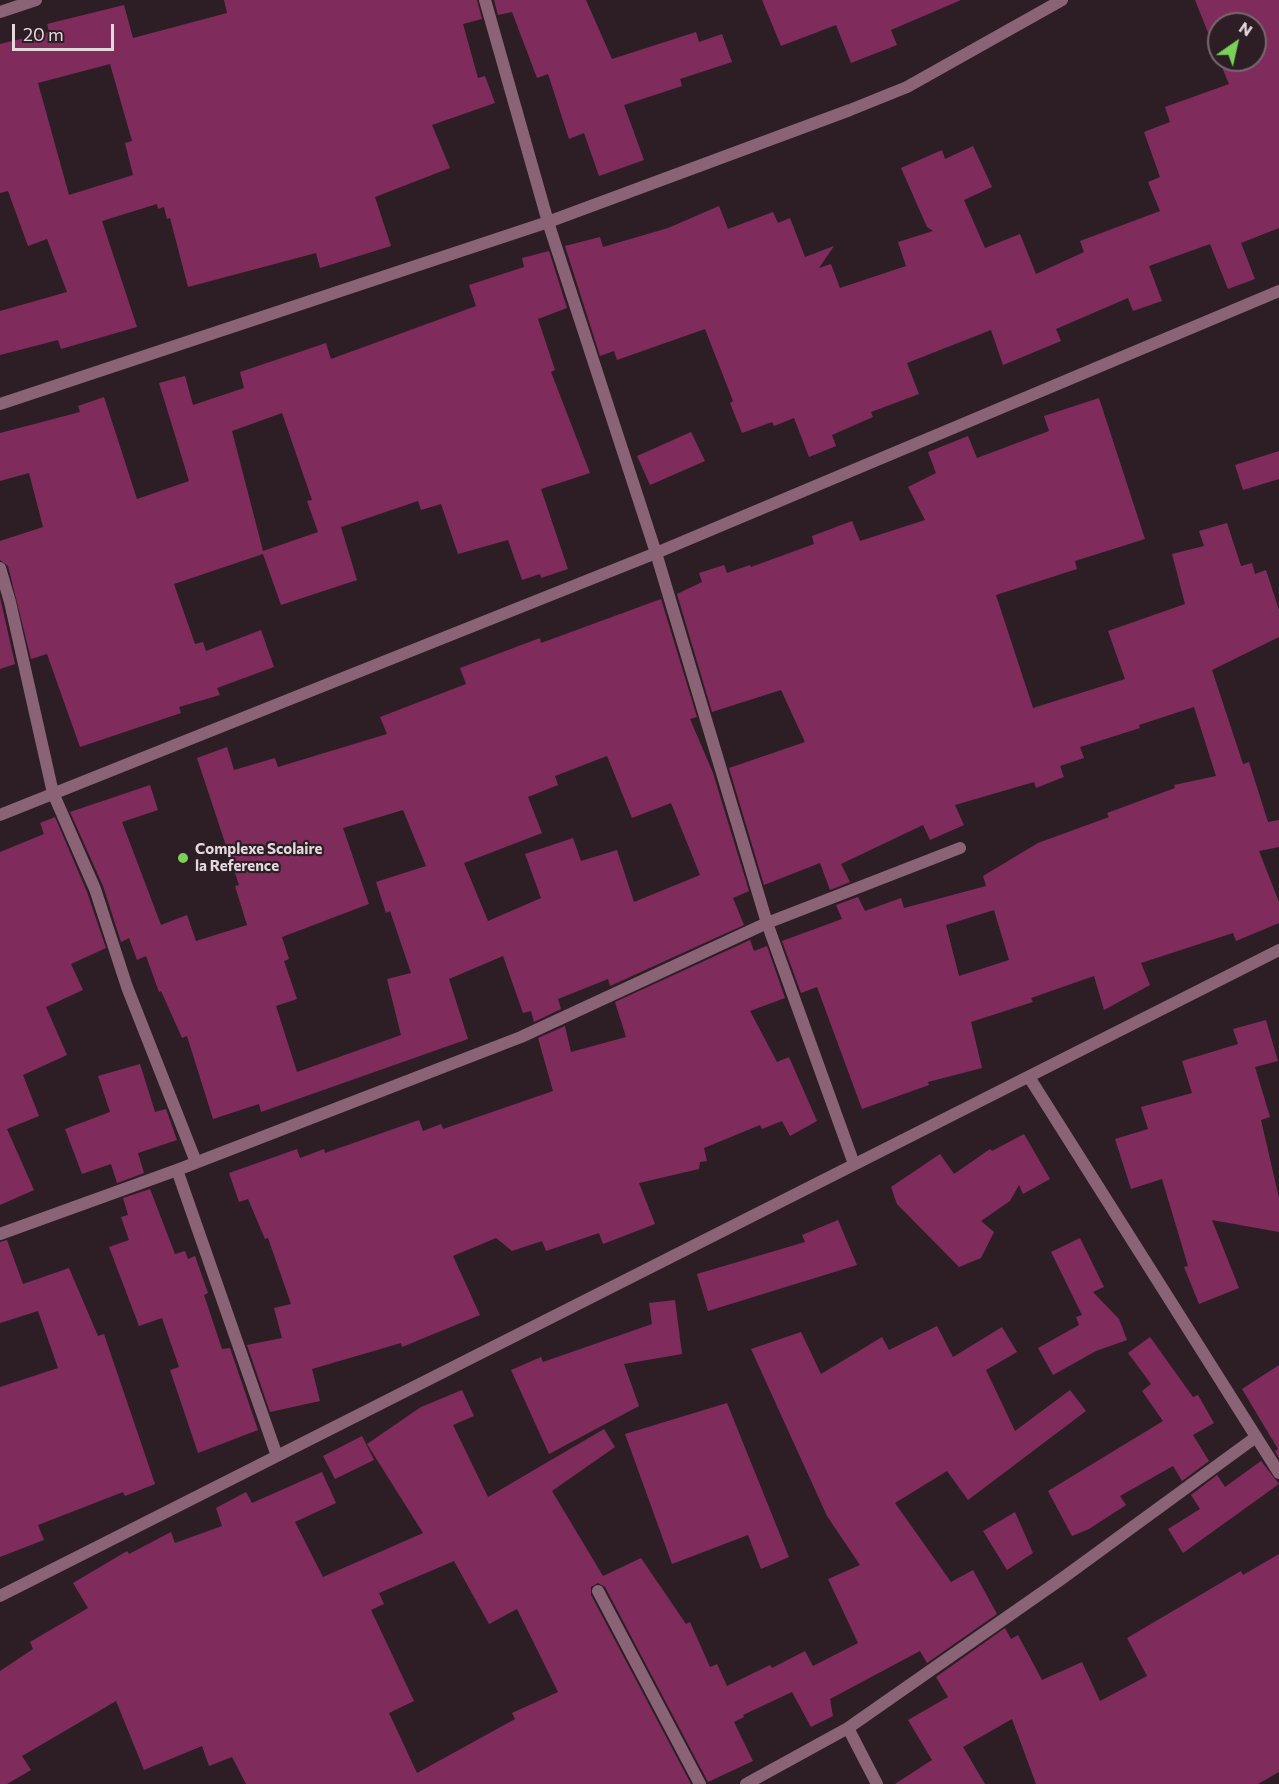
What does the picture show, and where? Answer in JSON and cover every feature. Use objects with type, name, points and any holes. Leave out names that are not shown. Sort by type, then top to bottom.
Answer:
[{"type":"street","points":[[0,12],[36,0]]},
{"type":"street","points":[[485,0],[548,222],[656,553],[767,923],[854,1164]]},
{"type":"street","points":[[0,404],[548,222],[907,87],[1062,0]]},
{"type":"street","points":[[0,815],[384,664],[656,553],[1279,291]]},
{"type":"street","points":[[0,568],[10,602],[53,793],[95,889],[127,987],[196,1162]]},
{"type":"street","points":[[0,1234],[177,1170],[521,1037],[767,923],[960,848]]},
{"type":"street","points":[[0,1596],[1279,950]]},
{"type":"street","points":[[1029,1077],[1279,1473]]},
{"type":"street","points":[[177,1170],[277,1456]]},
{"type":"street","points":[[746,1784],[848,1728],[1060,1580],[1256,1437]]},
{"type":"street","points":[[598,1591],[700,1784]]},
{"type":"street","points":[[848,1728],[877,1784]]},
{"type":"building","points":[[224,0],[477,0],[482,19],[463,24],[478,78],[485,76],[495,103],[432,125],[450,168],[375,197],[391,246],[320,268],[316,253],[188,287],[170,218],[167,219],[164,207],[158,209],[157,204],[102,221],[137,327],[61,349],[58,340],[0,355],[0,311],[67,292],[47,239],[28,246],[8,191],[0,193],[0,44],[49,32],[47,24],[124,5],[133,38],[227,13]],"holes":[[[110,64],[132,141],[125,143],[133,175],[69,195],[38,83]]]},
{"type":"building","points":[[494,0],[586,0],[612,59],[696,32],[699,42],[722,34],[732,62],[680,79],[682,86],[624,105],[644,160],[599,176],[584,133],[569,139],[548,74],[537,78],[512,12],[498,15]]},
{"type":"building","points":[[762,0],[961,0],[891,30],[897,45],[851,63],[836,25],[781,46]]},
{"type":"building","points":[[1195,0],[1279,0],[1279,228],[1241,243],[1255,279],[1228,289],[1210,244],[1149,266],[1162,301],[1133,311],[1128,298],[1056,329],[1061,341],[1003,365],[991,330],[907,363],[919,394],[871,412],[873,417],[832,435],[836,446],[809,457],[794,418],[774,426],[772,422],[742,433],[730,403],[733,401],[705,329],[617,360],[614,351],[600,356],[565,246],[600,237],[603,247],[668,228],[719,206],[728,229],[773,212],[778,223],[790,218],[805,257],[834,246],[819,268],[831,264],[840,288],[906,266],[898,242],[933,231],[927,227],[901,168],[942,150],[945,159],[973,146],[992,187],[964,200],[985,248],[1020,234],[1036,274],[1084,252],[1080,241],[1160,211],[1148,182],[1160,177],[1144,132],[1170,122],[1165,107],[1229,84],[1224,72],[1267,72],[1267,12],[1207,12],[1207,30]]},
{"type":"building","points":[[549,251],[567,308],[538,319],[555,370],[551,372],[590,473],[541,489],[568,569],[541,578],[540,574],[522,580],[508,540],[458,554],[441,504],[421,510],[418,501],[341,527],[357,580],[281,605],[263,554],[174,584],[195,644],[203,642],[206,651],[261,630],[274,667],[217,688],[220,695],[179,707],[181,713],[80,747],[47,654],[31,659],[8,566],[0,560],[0,541],[43,527],[29,473],[0,481],[0,433],[80,412],[78,406],[104,397],[137,499],[189,481],[159,383],[185,376],[193,405],[244,388],[240,372],[326,343],[331,359],[476,306],[469,285],[524,267],[522,258]],"holes":[[[282,413],[312,500],[307,501],[318,532],[263,551],[232,431]]]},
{"type":"building","points":[[1099,398],[1145,539],[1075,561],[1077,569],[996,595],[1033,708],[1125,679],[1108,631],[1185,604],[1172,554],[1204,546],[1199,531],[1227,523],[1241,566],[1252,563],[1255,574],[1266,570],[1279,610],[1279,637],[1212,670],[1243,764],[1249,762],[1268,822],[1279,820],[1279,847],[1259,851],[1279,902],[1279,923],[1236,941],[1233,933],[1141,963],[1150,985],[1104,1010],[1094,976],[1031,998],[1033,1002],[971,1022],[982,1068],[928,1082],[929,1085],[862,1109],[817,987],[801,993],[782,941],[842,919],[836,905],[858,897],[865,911],[901,898],[904,908],[986,886],[983,876],[1038,843],[1109,817],[1107,813],[1175,788],[1174,785],[1216,776],[1194,707],[1139,725],[1140,728],[1080,747],[1084,758],[1060,766],[1064,777],[1036,788],[1034,782],[955,805],[964,825],[930,840],[923,825],[841,864],[850,882],[830,890],[820,863],[764,885],[729,768],[805,742],[781,690],[712,712],[677,594],[702,582],[699,573],[724,565],[727,573],[750,565],[751,567],[814,544],[812,536],[852,521],[860,541],[925,520],[908,487],[936,473],[928,452],[968,436],[977,458],[1049,431],[1044,416]],"holes":[[[994,910],[1009,960],[959,976],[946,925]]]},
{"type":"building","points":[[691,432],[705,461],[650,485],[637,456]]},
{"type":"building","points":[[1279,451],[1279,479],[1243,490],[1235,465]]},
{"type":"building","points":[[0,597],[15,664],[0,669]]},
{"type":"building","points":[[661,599],[697,717],[690,719],[713,773],[749,891],[733,898],[744,925],[610,986],[608,979],[558,999],[561,1009],[534,1022],[531,1011],[523,1013],[503,956],[449,979],[468,1039],[261,1112],[259,1104],[213,1119],[187,1036],[182,1038],[161,991],[159,992],[146,956],[137,960],[129,938],[121,942],[103,886],[70,812],[150,785],[158,810],[122,822],[161,925],[187,915],[196,941],[247,925],[235,886],[239,885],[197,758],[227,747],[234,770],[275,758],[278,767],[387,734],[380,717],[466,684],[460,668],[540,638],[541,643]],"holes":[[[607,756],[632,818],[671,803],[700,875],[634,902],[617,850],[581,861],[573,838],[525,854],[541,898],[488,921],[464,863],[542,833],[528,797],[558,785],[555,776]],[[403,810],[426,866],[376,882],[386,913],[390,911],[411,973],[387,979],[401,1035],[297,1072],[276,1006],[297,999],[284,961],[289,959],[282,937],[369,904],[343,828]]]},
{"type":"building","points":[[55,817],[87,892],[106,948],[71,964],[83,990],[46,1007],[67,1055],[23,1075],[39,1116],[7,1129],[34,1190],[0,1205],[0,852],[44,834],[40,823]]},
{"type":"building","points":[[750,940],[754,951],[767,946],[785,998],[750,1011],[777,1062],[789,1057],[817,1121],[790,1136],[782,1121],[762,1129],[760,1125],[704,1148],[707,1161],[700,1162],[699,1169],[639,1183],[655,1224],[603,1244],[599,1233],[546,1251],[542,1241],[512,1251],[496,1238],[453,1256],[480,1315],[402,1347],[401,1343],[312,1369],[320,1401],[270,1412],[247,1345],[282,1338],[274,1308],[291,1304],[268,1238],[265,1239],[248,1199],[239,1202],[229,1173],[297,1149],[300,1158],[324,1149],[325,1153],[419,1120],[423,1131],[441,1124],[443,1129],[553,1091],[538,1038],[565,1026],[571,1052],[626,1037],[615,1002]]},
{"type":"building","points":[[1266,1020],[1278,1061],[1255,1067],[1270,1117],[1261,1120],[1279,1198],[1279,1232],[1212,1220],[1239,1288],[1199,1304],[1184,1267],[1188,1266],[1162,1179],[1131,1189],[1115,1139],[1148,1129],[1141,1107],[1192,1093],[1182,1061],[1238,1044],[1233,1029]]},
{"type":"building","points":[[140,1064],[155,1112],[166,1109],[177,1140],[138,1153],[144,1173],[117,1183],[111,1164],[82,1174],[65,1129],[110,1112],[98,1076]]},
{"type":"building","points":[[1024,1134],[1050,1179],[1023,1194],[1019,1185],[1010,1201],[981,1221],[994,1232],[981,1258],[959,1267],[897,1204],[891,1187],[940,1154],[954,1174],[990,1149],[992,1151]]},
{"type":"building","points":[[150,1189],[175,1254],[185,1251],[188,1259],[195,1256],[208,1293],[204,1295],[222,1349],[230,1348],[258,1430],[198,1453],[170,1370],[179,1367],[162,1318],[139,1326],[109,1247],[129,1240],[121,1217],[128,1215],[123,1198]]},
{"type":"building","points":[[838,1220],[857,1265],[708,1311],[697,1274],[805,1242],[802,1235]]},
{"type":"building","points":[[1080,1238],[1104,1287],[1093,1292],[1119,1319],[1127,1340],[1096,1351],[1053,1375],[1038,1348],[1079,1325],[1076,1317],[1082,1315],[1051,1252]]},
{"type":"building","points":[[7,1240],[23,1284],[69,1268],[98,1336],[104,1334],[155,1484],[125,1496],[123,1492],[38,1525],[44,1540],[0,1557],[0,1387],[58,1368],[38,1311],[0,1323],[0,1242]]},
{"type":"building","points":[[675,1300],[682,1354],[624,1364],[639,1406],[549,1454],[511,1370],[541,1357],[543,1362],[652,1324],[649,1303]]},
{"type":"building","points":[[937,1326],[953,1357],[1002,1327],[1017,1352],[986,1370],[1015,1431],[1070,1390],[1086,1411],[968,1500],[947,1471],[895,1503],[951,1582],[973,1570],[997,1614],[927,1663],[920,1651],[830,1699],[833,1716],[811,1727],[792,1692],[743,1715],[744,1717],[734,1722],[753,1761],[708,1782],[605,1587],[598,1583],[591,1587],[591,1595],[691,1784],[246,1784],[232,1757],[209,1766],[202,1746],[144,1770],[116,1701],[22,1756],[31,1770],[7,1784],[0,1784],[0,1671],[33,1649],[30,1642],[88,1608],[73,1583],[127,1551],[129,1554],[171,1532],[175,1543],[222,1526],[216,1508],[246,1492],[252,1503],[322,1472],[336,1503],[295,1522],[323,1577],[423,1533],[367,1444],[421,1407],[462,1390],[474,1416],[453,1425],[488,1497],[604,1429],[615,1447],[552,1491],[603,1576],[641,1558],[686,1624],[690,1622],[710,1667],[717,1664],[727,1686],[770,1665],[772,1668],[805,1651],[813,1666],[858,1643],[828,1579],[860,1565],[827,1516],[751,1349],[801,1332],[821,1374],[882,1337],[889,1350]],"holes":[[[454,1561],[489,1624],[517,1609],[558,1692],[512,1713],[515,1719],[417,1773],[389,1713],[414,1701],[371,1610],[384,1604],[379,1593]]]},
{"type":"building","points":[[1150,1337],[1193,1397],[1198,1395],[1214,1423],[1193,1435],[1209,1461],[1182,1481],[1173,1466],[1120,1496],[1126,1505],[1089,1529],[1072,1536],[1048,1491],[1163,1421],[1142,1391],[1151,1384],[1128,1353]]},
{"type":"building","points":[[1279,1365],[1279,1458],[1275,1451],[1278,1449],[1242,1389]]},
{"type":"building","points":[[727,1403],[789,1557],[761,1569],[748,1535],[672,1564],[625,1434]]},
{"type":"building","points":[[362,1436],[374,1460],[335,1479],[323,1456]]},
{"type":"building","points":[[1261,1461],[1279,1484],[1183,1553],[1168,1529],[1200,1509],[1191,1495],[1217,1475],[1225,1487]]},
{"type":"building","points":[[1015,1512],[1033,1553],[1007,1570],[983,1531]]},
{"type":"building","points":[[1279,1554],[1279,1772],[1258,1784],[1036,1784],[1012,1719],[963,1747],[985,1784],[895,1784],[932,1760],[908,1720],[948,1697],[936,1677],[1005,1628],[1011,1639],[1018,1635],[1042,1680],[1082,1662],[1100,1701],[1147,1676],[1127,1638],[1241,1571],[1243,1575]]},
{"type":"place","name":"Complexe Scolaire la Reference","points":[[183,858]]}]
